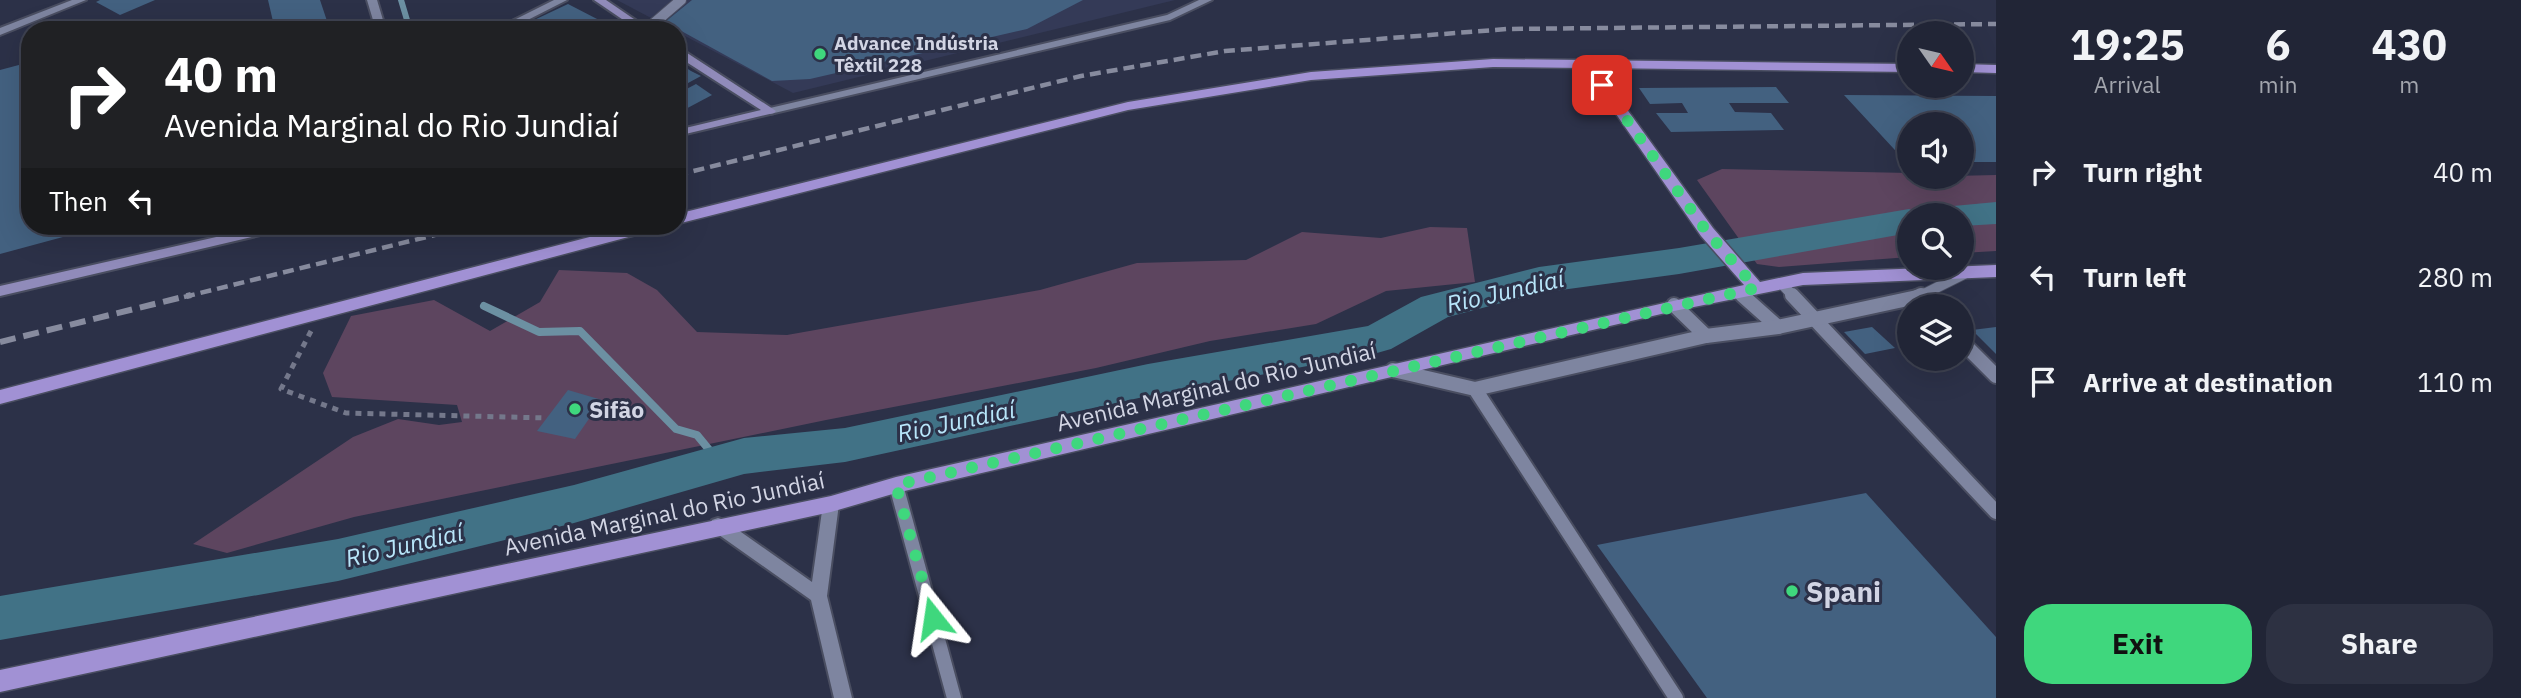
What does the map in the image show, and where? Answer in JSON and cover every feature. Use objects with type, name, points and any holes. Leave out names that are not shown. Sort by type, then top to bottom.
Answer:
[{"type":"main road","points":[[599,0],[632,21]]},
{"type":"main road","points":[[686,57],[770,111]]},
{"type":"main road","points":[[686,217],[1141,104],[1311,76],[1493,63],[1897,68]]},
{"type":"main road","points":[[1587,63],[1745,285]]},
{"type":"main road","points":[[1974,68],[1996,69]]},
{"type":"main road","points":[[686,131],[770,111]]},
{"type":"main road","points":[[0,291],[243,235]]},
{"type":"main road","points":[[0,397],[617,235]]},
{"type":"main road","name":"Avenida Marginal do Rio Jundiaí","points":[[1974,270],[1996,271]]},
{"type":"main road","name":"Avenida Marginal do Rio Jundiaí","points":[[0,681],[718,525],[831,504],[896,485],[1674,305],[1745,285],[1897,274]]},
{"type":"street","points":[[28,21],[81,0]]},
{"type":"street","points":[[372,0],[378,21]]},
{"type":"street","points":[[518,21],[562,0]]},
{"type":"street","points":[[770,111],[1170,17],[1207,0]]},
{"type":"street","points":[[0,32],[21,24]]},
{"type":"street","points":[[831,504],[819,596],[842,698]]},
{"type":"street","points":[[718,525],[819,596]]},
{"type":"lane","points":[[656,21],[681,0]]},
{"type":"lane","points":[[1934,294],[1956,280]]},
{"type":"lane","points":[[1781,283],[1996,512]]},
{"type":"lane","points":[[1745,285],[1779,327]]},
{"type":"lane","points":[[1674,305],[1706,336]]},
{"type":"lane","points":[[1394,370],[1475,390],[1706,336],[1779,327],[1897,306]]},
{"type":"lane","points":[[1974,354],[1996,376]]},
{"type":"lane","points":[[1475,390],[1676,698]]},
{"type":"lane","points":[[896,485],[954,698]]},
{"type":"path","points":[[321,311],[281,389],[345,413],[547,418]]},
{"type":"shaded area","name":"Advance Indústria Têxtil 228","points":[[617,0],[1175,0],[793,93],[686,36],[686,21],[657,21]]},
{"type":"shaded area","points":[[1722,169],[1897,173],[1897,189],[1974,189],[1974,176],[1996,175],[1996,251],[1974,252],[1974,203],[1897,203],[1897,258],[1779,267],[1757,264],[1697,180]]},
{"type":"shaded area","points":[[1430,227],[1467,228],[1475,282],[1386,291],[1316,324],[1210,341],[1096,368],[826,420],[354,517],[227,553],[193,544],[353,437],[398,419],[439,425],[462,422],[457,405],[332,397],[323,373],[351,316],[434,300],[490,331],[540,302],[559,270],[627,273],[657,290],[697,332],[787,335],[1040,290],[1137,263],[1246,260],[1302,232],[1381,238]]},
{"type":"building","points":[[155,0],[120,15],[96,2]]},
{"type":"building","points":[[268,0],[320,0],[327,21],[273,21]]},
{"type":"building","name":"Advance Indústria Têxtil 228","points":[[692,0],[1083,0],[1027,29],[810,79],[772,81],[686,34],[686,21],[666,21]]},
{"type":"building","points":[[568,4],[599,20],[597,21],[532,21]]},
{"type":"building","points":[[21,64],[21,235],[70,235],[0,254],[0,70]]},
{"type":"building","points":[[686,68],[691,71],[701,76],[686,84]]},
{"type":"building","points":[[696,84],[712,95],[686,109],[686,89]]},
{"type":"building","points":[[1776,87],[1789,103],[1729,103],[1735,112],[1771,113],[1784,130],[1671,132],[1656,113],[1688,113],[1682,103],[1650,104],[1639,88]]},
{"type":"building","points":[[1844,95],[1897,95],[1897,98],[1996,96],[1996,162],[1974,162],[1974,112],[1897,112],[1897,152]]},
{"type":"building","points":[[1872,327],[1895,348],[1865,354],[1844,332]]},
{"type":"building","points":[[1996,327],[1996,354],[1974,332],[1974,330]]},
{"type":"building","name":"Sifão","points":[[568,390],[602,400],[575,439],[537,431]]},
{"type":"building","name":"Spani","points":[[1866,493],[1996,637],[1996,698],[1707,698],[1597,545]]},
{"type":"waterway","points":[[401,0],[407,21]]},
{"type":"waterway","name":"Rio Jundiaí","points":[[1974,214],[1996,213]]},
{"type":"waterway","name":"Rio Jundiaí","points":[[0,618],[338,560],[574,504],[744,456],[845,445],[1148,380],[1377,339],[1435,307],[1539,280],[1679,261],[1897,223]]},
{"type":"waterway","points":[[484,306],[539,332],[580,331],[676,429],[697,435],[720,463]]},
{"type":"railway","points":[[686,173],[1081,76],[1225,51],[1507,29],[1996,24]]},
{"type":"railway","points":[[184,297],[435,235]]},
{"type":"railway","points":[[0,342],[191,295]]},
{"type":"place","name":"Advance Indústria Têxtil 228","points":[[820,54]]},
{"type":"place","name":"Sifão","points":[[575,409]]},
{"type":"place","name":"Spani","points":[[1792,591]]},
{"type":"route","points":[[933,618],[896,485],[1650,310],[1756,288],[1707,232],[1602,85]]}]
